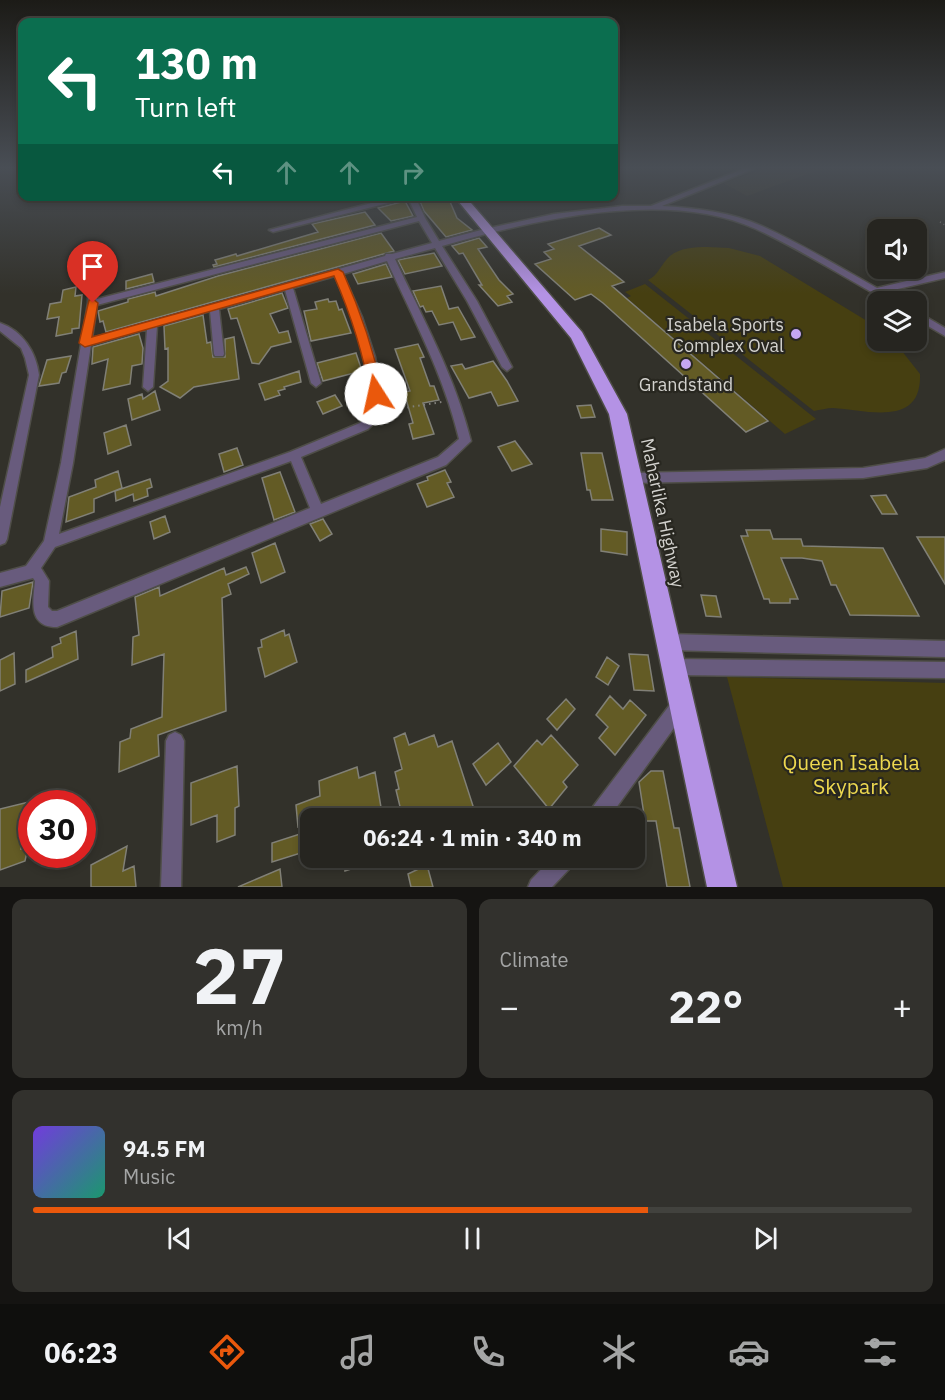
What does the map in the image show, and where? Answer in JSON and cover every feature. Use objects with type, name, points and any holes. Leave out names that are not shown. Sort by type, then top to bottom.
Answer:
[{"type":"highway","name":"Maharlika Highway","points":[[470,210],[578,336],[618,414],[722,887]]},
{"type":"street","points":[[273,230],[352,210]]},
{"type":"street","points":[[417,210],[472,301],[507,367]]},
{"type":"street","points":[[85,343],[437,243],[538,219],[591,210]]},
{"type":"street","points":[[697,210],[738,219],[758,227],[879,290],[945,275]]},
{"type":"street","points":[[93,303],[420,218]]},
{"type":"street","points":[[0,580],[31,571],[38,573],[41,577],[40,610],[49,619],[57,619],[451,455],[465,441],[453,400],[389,256]]},
{"type":"street","points":[[50,543],[294,455],[364,426],[380,412],[370,357],[357,317],[338,272]]},
{"type":"street","points":[[31,571],[50,543],[67,463],[93,303],[91,283]]},
{"type":"street","points":[[288,286],[316,383]]},
{"type":"street","points":[[214,307],[219,354]]},
{"type":"street","points":[[927,321],[945,333]]},
{"type":"street","points":[[148,387],[152,324]]},
{"type":"street","points":[[0,326],[17,337],[30,352],[34,375],[0,539]]},
{"type":"street","points":[[633,478],[863,473],[927,463],[945,454]]},
{"type":"street","points":[[294,455],[318,511]]},
{"type":"street","points":[[668,642],[945,649]]},
{"type":"street","points":[[674,667],[945,670]]},
{"type":"street","points":[[604,808],[682,702]]},
{"type":"street","points":[[171,887],[175,741]]},
{"type":"street","points":[[538,887],[556,868]]},
{"type":"path","points":[[940,222],[945,225]]},
{"type":"path","points":[[380,412],[453,400]]},
{"type":"green space","name":"Isabela Sports Complex Oval","points":[[691,248],[729,248],[760,256],[867,321],[867,351],[902,351],[920,374],[918,391],[912,402],[902,409],[890,412],[833,408],[814,411],[648,280],[675,252]]},
{"type":"green space","points":[[645,284],[816,419],[785,434],[627,298],[631,296],[625,292]]},
{"type":"green space","name":"Queen Isabela Skypark","points":[[727,677],[945,683],[945,887],[783,887]]},
{"type":"building","points":[[380,210],[410,210],[413,216],[391,221]]},
{"type":"building","points":[[454,210],[457,218],[472,230],[446,237],[424,211]]},
{"type":"building","points":[[365,212],[375,225],[214,267],[213,265],[217,264],[215,260],[236,254],[237,256],[318,232],[312,224]]},
{"type":"building","points":[[599,228],[611,235],[579,246],[624,282],[612,286],[768,421],[746,432],[603,303],[591,294],[575,300],[535,264],[551,259],[544,252],[554,249],[548,244]]},
{"type":"building","points":[[381,233],[394,251],[106,332],[103,321],[100,322],[98,311],[128,302],[128,299],[155,292],[156,296],[218,276]]},
{"type":"building","points":[[479,238],[487,247],[478,249],[499,280],[513,294],[507,296],[512,302],[498,306],[479,285],[482,285],[463,253],[459,254],[452,246]]},
{"type":"building","points":[[434,253],[442,266],[405,274],[398,260]]},
{"type":"building","points":[[386,264],[392,277],[358,284],[353,274]]},
{"type":"building","points":[[152,274],[154,282],[126,289],[126,281]]},
{"type":"building","points":[[441,286],[449,309],[458,307],[475,337],[461,340],[453,322],[439,325],[432,311],[426,312],[423,306],[420,307],[413,291]]},
{"type":"building","points":[[76,287],[75,296],[82,295],[79,328],[72,329],[72,333],[56,336],[59,317],[47,319],[50,304],[61,302],[63,290]]},
{"type":"building","points":[[282,293],[288,308],[270,314],[279,333],[288,331],[291,342],[271,347],[259,364],[252,363],[237,318],[231,319],[228,309]]},
{"type":"building","points":[[328,299],[329,302],[336,301],[339,310],[342,309],[351,333],[311,341],[304,311],[317,309],[315,302]]},
{"type":"building","points":[[203,315],[207,343],[211,342],[213,357],[225,357],[225,339],[234,337],[239,379],[194,387],[180,398],[160,387],[168,381],[168,348],[165,349],[164,326]]},
{"type":"building","points":[[139,334],[143,348],[142,364],[132,366],[130,384],[103,390],[108,359],[92,364],[93,347]]},
{"type":"building","points":[[418,344],[424,357],[420,358],[430,386],[434,386],[439,400],[423,403],[434,434],[413,439],[409,424],[413,423],[404,392],[410,391],[395,349]]},
{"type":"building","points":[[356,353],[362,371],[323,381],[317,363]]},
{"type":"building","points":[[71,356],[66,372],[62,373],[59,383],[39,386],[47,360]]},
{"type":"building","points":[[493,361],[518,401],[498,406],[491,392],[469,398],[451,366],[462,364],[465,369]]},
{"type":"building","points":[[299,371],[301,382],[284,387],[285,389],[278,391],[280,395],[265,400],[259,384]]},
{"type":"building","points":[[155,391],[160,410],[132,420],[128,399],[142,394],[143,399]]},
{"type":"building","points":[[335,395],[342,406],[323,414],[317,402]]},
{"type":"building","points":[[591,405],[595,417],[581,418],[577,406]]},
{"type":"building","points":[[126,425],[131,445],[108,454],[104,433]]},
{"type":"building","points":[[515,441],[532,464],[512,471],[498,447]]},
{"type":"building","points":[[237,448],[243,465],[224,472],[219,454]]},
{"type":"building","points":[[581,453],[602,453],[613,500],[592,500],[590,490],[587,490]]},
{"type":"building","points":[[445,470],[451,482],[447,483],[454,497],[427,507],[417,484]]},
{"type":"building","points":[[118,471],[122,488],[94,499],[94,512],[66,522],[69,497],[96,487],[95,480]]},
{"type":"building","points":[[280,472],[295,512],[274,520],[262,478]]},
{"type":"building","points":[[150,479],[152,487],[147,489],[148,496],[134,501],[133,494],[116,501],[115,491]]},
{"type":"building","points":[[886,495],[897,514],[882,514],[871,496]]},
{"type":"building","points":[[165,516],[170,532],[154,539],[150,522]]},
{"type":"building","points":[[323,519],[332,534],[320,541],[310,524]]},
{"type":"building","points":[[601,529],[627,532],[627,555],[601,551]]},
{"type":"building","points":[[746,530],[770,530],[773,539],[801,539],[803,546],[883,548],[919,616],[850,615],[836,585],[831,585],[822,561],[802,558],[781,558],[798,599],[790,599],[790,603],[770,603],[769,599],[764,599],[741,536],[748,536]]},
{"type":"building","points":[[917,537],[945,537],[945,584]]},
{"type":"building","points":[[275,543],[285,572],[261,583],[252,553]]},
{"type":"building","points":[[246,567],[249,574],[228,584],[231,594],[222,598],[226,711],[158,735],[159,756],[119,772],[120,742],[130,738],[131,729],[162,717],[164,654],[132,665],[133,637],[139,635],[135,597],[159,587],[160,596],[224,568],[226,575]]},
{"type":"building","points":[[33,582],[29,608],[0,617],[2,591]]},
{"type":"building","points":[[701,595],[716,596],[721,617],[706,616]]},
{"type":"building","points":[[284,630],[285,636],[289,634],[297,662],[265,677],[258,648],[262,647],[261,640]]},
{"type":"building","points":[[76,631],[78,659],[26,682],[26,670],[53,657],[52,647],[61,643],[60,638]]},
{"type":"building","points":[[14,653],[15,684],[0,691],[0,660]]},
{"type":"building","points":[[629,654],[648,655],[654,691],[634,690]]},
{"type":"building","points":[[607,657],[619,666],[608,685],[596,677]]},
{"type":"building","points":[[610,696],[623,709],[630,700],[646,715],[615,755],[599,738],[608,727],[596,715]]},
{"type":"building","points":[[566,699],[575,709],[557,730],[547,719]]},
{"type":"building","points":[[405,733],[409,745],[434,735],[438,747],[452,741],[474,808],[400,808],[395,772],[402,769],[394,738]]},
{"type":"building","points":[[551,735],[578,765],[563,782],[567,787],[550,808],[514,766],[537,740],[542,745]]},
{"type":"building","points":[[498,743],[511,762],[486,785],[473,764]]},
{"type":"building","points":[[237,766],[239,806],[235,808],[235,835],[217,842],[217,815],[191,825],[191,783]]},
{"type":"building","points":[[357,767],[359,778],[375,772],[381,808],[300,808],[300,826],[298,827],[296,805],[320,796],[319,781]]},
{"type":"building","points":[[651,771],[663,771],[674,828],[679,828],[690,887],[667,887],[656,821],[645,821],[645,808],[643,808],[639,782]]},
{"type":"building","points":[[18,805],[18,864],[0,870],[0,809]]},
{"type":"building","points":[[300,834],[300,853],[272,862],[272,843]]},
{"type":"building","points":[[127,846],[123,871],[134,866],[136,887],[91,887],[91,868],[96,868],[96,862]]},
{"type":"building","points":[[421,868],[428,868],[433,887],[411,887],[408,874]]},
{"type":"building","points":[[280,869],[282,887],[238,887]]},
{"type":"place","name":"Isabela Sports Complex Oval","points":[[796,334]]},
{"type":"place","name":"Grandstand","points":[[686,364]]},
{"type":"route","points":[[93,303],[85,343],[338,272],[357,317],[370,357],[376,394]]}]
